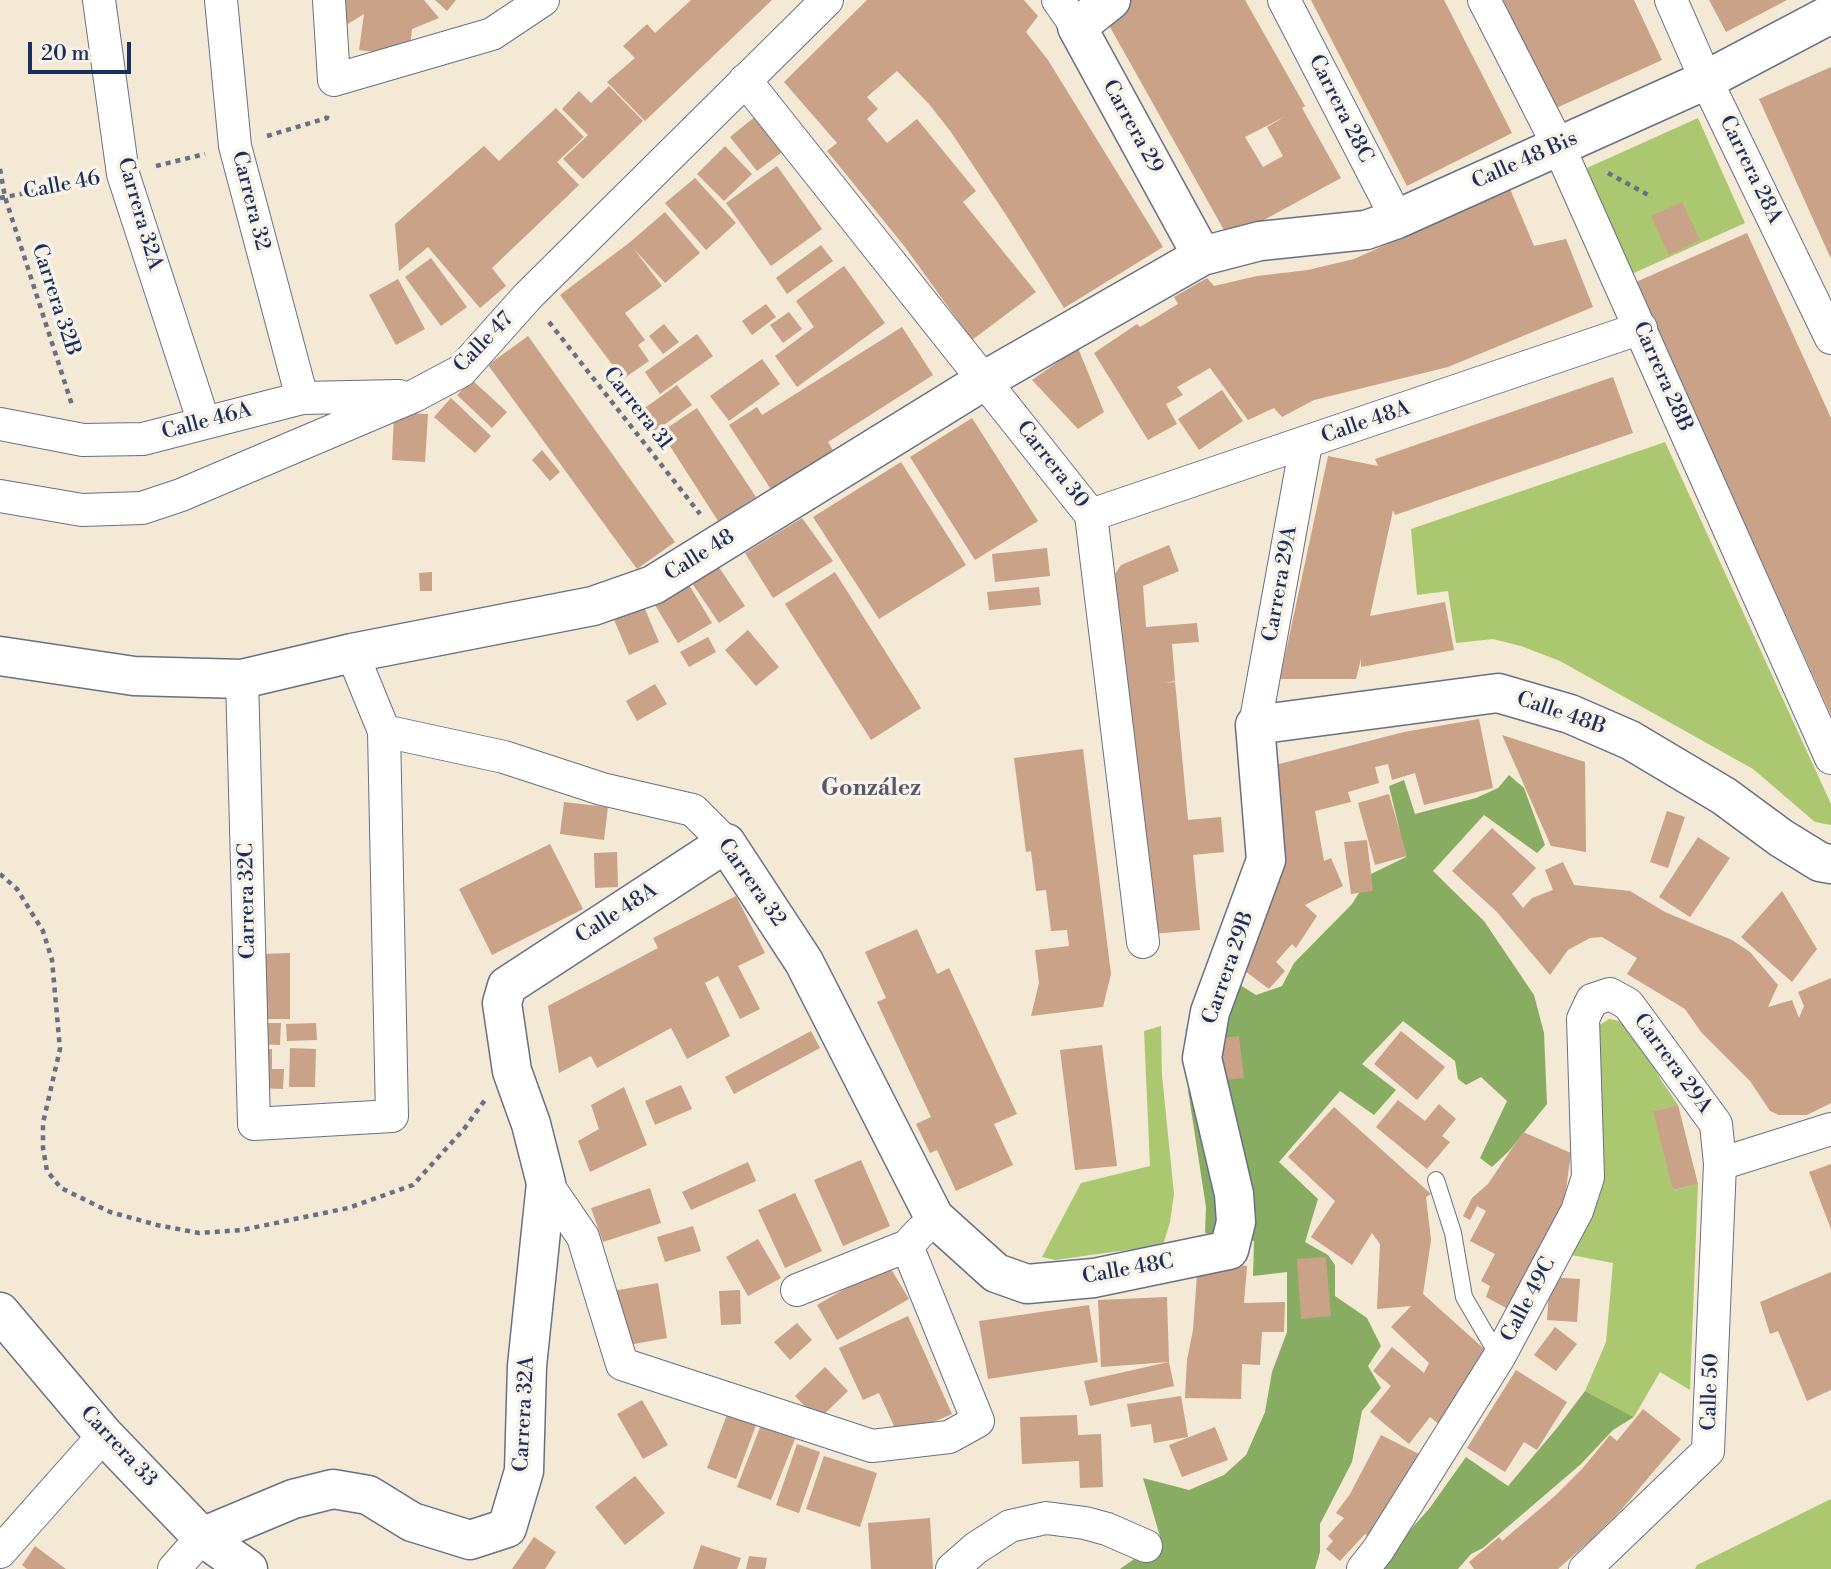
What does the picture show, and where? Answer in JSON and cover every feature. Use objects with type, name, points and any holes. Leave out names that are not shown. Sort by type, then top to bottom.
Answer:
[{"type":"street","name":"Carrera 32A","points":[[99,0],[123,174],[204,423]]},
{"type":"street","name":"Carrera 32","points":[[221,0],[236,146],[302,398]]},
{"type":"street","points":[[329,0],[334,80],[492,34],[543,0]]},
{"type":"street","name":"Calle 47","points":[[0,496],[82,510],[142,508],[181,495],[414,396],[461,371],[528,296],[827,0]]},
{"type":"street","points":[[1067,14],[1111,0]]},
{"type":"street","name":"Carrera 28C","points":[[1284,0],[1397,219]]},
{"type":"street","name":"Carrera 28B","points":[[1484,0],[1558,145],[1831,758]]},
{"type":"street","name":"Carrera 28A","points":[[1671,0],[1706,80],[1831,338]]},
{"type":"street","name":"Carrera 29","points":[[1067,14],[1202,256]]},
{"type":"street","name":"Calle 48 Bis","points":[[1202,256],[1260,241],[1366,230],[1397,219],[1706,80],[1831,14]]},
{"type":"street","name":"Carrera 30","points":[[745,80],[1091,515],[1143,942]]},
{"type":"street","name":"Calle 48","points":[[0,656],[134,676],[242,679],[352,653],[593,606],[653,585],[985,380],[1202,256]]},
{"type":"street","name":"Calle 48A","points":[[1091,515],[1307,444],[1641,328]]},
{"type":"street","name":"Calle 46A","points":[[0,424],[83,440],[143,439],[302,398],[414,396]]},
{"type":"street","name":"Carrera 29A","points":[[1255,725],[1307,444]]},
{"type":"street","points":[[352,653],[384,731]]},
{"type":"street","name":"Carrera 32C","points":[[242,679],[254,1124],[392,1116],[384,731]]},
{"type":"street","name":"Calle 48B","points":[[1255,725],[1498,693],[1570,714],[1630,740],[1724,796],[1820,862],[1831,864]]},
{"type":"street","name":"Carrera 29B","points":[[1229,1250],[1236,1222],[1234,1194],[1202,1058],[1210,1012],[1266,860],[1255,725]]},
{"type":"street","name":"Carrera 32","points":[[384,731],[504,757],[602,789],[693,810],[726,843],[804,962],[934,1217],[996,1273],[1027,1284]]},
{"type":"street","name":"Calle 48A","points":[[507,986],[726,843]]},
{"type":"street","name":"Carrera 32A","points":[[507,986],[502,1003],[512,1071],[531,1124],[546,1183],[583,1237],[622,1364],[872,1446],[950,1437],[978,1422],[907,1246]]},
{"type":"street","name":"Carrera 29A","points":[[1592,1000],[1610,994],[1628,1004],[1716,1124],[1720,1164]]},
{"type":"street","name":"Calle 49C","points":[[1363,1569],[1378,1550],[1499,1357],[1577,1211],[1588,1177],[1583,1019],[1592,1000]]},
{"type":"street","points":[[1720,1164],[1831,1129]]},
{"type":"street","name":"Calle 50","points":[[1585,1569],[1708,1451],[1720,1164]]},
{"type":"street","name":"Carrera 32A","points":[[202,1537],[293,1499],[333,1489],[368,1495],[412,1522],[470,1540],[507,1528],[524,1471],[527,1366],[546,1183]]},
{"type":"street","points":[[797,1290],[907,1246],[934,1217]]},
{"type":"street","name":"Calle 48C","points":[[1027,1284],[1094,1278],[1229,1250]]},
{"type":"street","name":"Carrera 33","points":[[5,1328],[202,1537],[248,1569]]},
{"type":"street","points":[[0,1552],[104,1435]]},
{"type":"street","points":[[952,1569],[976,1548],[1010,1527],[1046,1518],[1096,1526],[1146,1546]]},
{"type":"street","points":[[174,1569],[202,1537]]},
{"type":"lane","points":[[1436,1180],[1453,1233],[1464,1297],[1499,1357]]},
{"type":"path","name":"Calle 46","points":[[3,197],[123,174],[236,146],[327,118]]},
{"type":"path","name":"Carrera 32B","points":[[0,169],[3,197],[83,440]]},
{"type":"path","name":"Carrera 31","points":[[528,296],[722,542]]},
{"type":"path","points":[[0,874],[17,889],[43,931],[52,960],[60,1049],[43,1122],[43,1148],[47,1171],[61,1188],[110,1212],[199,1233],[242,1230],[348,1208],[413,1185],[512,1071]]},
{"type":"green space","points":[[1698,118],[1745,223],[1625,277],[1578,172]]},
{"type":"green space","points":[[1665,442],[1831,804],[1831,825],[1815,822],[1753,769],[1560,661],[1493,639],[1456,643],[1448,591],[1417,595],[1411,529]]},
{"type":"green space","points":[[1509,775],[1524,788],[1545,845],[1537,853],[1484,815],[1433,871],[1484,921],[1534,995],[1544,1033],[1547,1104],[1509,1151],[1492,1167],[1480,1158],[1507,1101],[1481,1077],[1466,1085],[1458,1079],[1455,1061],[1403,1021],[1362,1064],[1396,1090],[1374,1115],[1340,1091],[1279,1162],[1318,1199],[1305,1242],[1328,1255],[1335,1265],[1335,1296],[1367,1318],[1381,1346],[1368,1366],[1381,1388],[1362,1411],[1352,1462],[1320,1524],[1320,1552],[1315,1569],[1120,1569],[1161,1540],[1143,1478],[1189,1490],[1224,1475],[1246,1455],[1265,1412],[1272,1372],[1287,1332],[1287,1272],[1253,1276],[1254,1241],[1205,1233],[1206,1207],[1188,1090],[1219,1086],[1214,1033],[1185,1031],[1210,996],[1229,978],[1256,995],[1282,986],[1294,963],[1352,904],[1371,874],[1406,857],[1389,786],[1404,780],[1415,814],[1476,798],[1498,788]]},
{"type":"green space","points":[[1609,1019],[1625,1022],[1638,1036],[1661,1080],[1678,1105],[1654,1111],[1674,1190],[1698,1184],[1690,1390],[1660,1372],[1634,1417],[1585,1391],[1606,1342],[1613,1263],[1566,1254],[1595,1028]]},
{"type":"green space","points":[[1161,1026],[1162,1075],[1174,1194],[1163,1245],[1055,1260],[1042,1257],[1081,1183],[1150,1166],[1144,1031]]},
{"type":"green space","points":[[1585,1391],[1634,1417],[1613,1430],[1581,1464],[1483,1548],[1471,1554],[1458,1569],[1375,1569],[1429,1509],[1466,1457],[1508,1486]]},
{"type":"green space","points":[[1831,1499],[1831,1569],[1695,1569],[1697,1565]]},
{"type":"building","points":[[334,0],[424,0],[439,18],[412,29],[409,56],[359,50],[364,14],[346,25]]},
{"type":"building","points":[[435,0],[456,0],[447,11]]},
{"type":"building","points":[[691,0],[772,0],[645,121],[607,82],[635,58],[623,46],[647,24],[655,33]]},
{"type":"building","points":[[867,0],[1024,0],[1038,16],[1026,32],[1048,60],[1163,247],[1064,308],[951,132],[897,71],[867,97],[878,109],[867,119],[887,143],[917,119],[976,191],[963,202],[1036,292],[972,340],[905,247],[827,151],[837,143],[784,82]]},
{"type":"building","points":[[1120,0],[1245,0],[1305,106],[1302,108],[1341,178],[1229,239],[1101,11]],"holes":[[[1286,116],[1267,127],[1283,156],[1263,167],[1245,137]]]},
{"type":"building","points":[[1311,0],[1444,0],[1512,133],[1407,186]]},
{"type":"building","points":[[1503,0],[1634,0],[1662,60],[1554,109]]},
{"type":"building","points":[[1709,0],[1787,0],[1726,32]]},
{"type":"building","points":[[1831,67],[1831,259],[1759,99]]},
{"type":"building","points":[[609,86],[643,121],[583,179],[563,159],[588,135],[562,109],[579,91],[591,103]]},
{"type":"building","points":[[556,108],[584,137],[557,162],[579,185],[492,268],[506,286],[480,308],[428,247],[399,271],[395,224],[484,146],[499,161]]},
{"type":"building","points":[[757,115],[785,150],[757,171],[730,137]]},
{"type":"building","points":[[725,146],[752,174],[724,201],[697,174]]},
{"type":"building","points":[[777,166],[822,229],[771,266],[726,203]]},
{"type":"building","points":[[695,178],[736,223],[706,250],[665,203]]},
{"type":"building","points":[[1510,189],[1534,246],[1566,239],[1593,307],[1448,367],[1314,400],[1282,417],[1274,408],[1248,420],[1210,368],[1177,387],[1183,395],[1166,404],[1177,424],[1148,440],[1094,353],[1137,324],[1140,327],[1178,304],[1174,297],[1207,278],[1214,286],[1354,259]]},
{"type":"building","points":[[1682,202],[1700,240],[1669,255],[1651,216]]},
{"type":"building","points":[[665,212],[700,253],[665,283],[634,249],[662,286],[625,313],[645,340],[638,345],[649,361],[623,379],[560,295]]},
{"type":"building","points":[[1747,233],[1831,418],[1831,715],[1636,282]]},
{"type":"building","points":[[821,245],[833,261],[787,294],[776,278]]},
{"type":"building","points":[[431,258],[467,307],[441,326],[405,277]]},
{"type":"building","points":[[844,266],[885,323],[797,387],[775,356],[814,327],[796,301]]},
{"type":"building","points":[[398,279],[425,329],[396,345],[369,295]]},
{"type":"building","points":[[766,304],[776,317],[752,335],[742,321]]},
{"type":"building","points":[[789,312],[802,329],[783,343],[770,325]]},
{"type":"building","points":[[664,324],[679,342],[663,354],[649,336]]},
{"type":"building","points":[[902,327],[933,375],[828,442],[834,452],[772,491],[729,425],[757,407],[762,415]]},
{"type":"building","points":[[697,334],[713,356],[660,394],[645,372]]},
{"type":"building","points":[[528,336],[675,542],[637,569],[488,365]]},
{"type":"building","points":[[1078,348],[1104,412],[1078,429],[1032,380]]},
{"type":"building","points":[[762,359],[780,384],[729,421],[710,396]]},
{"type":"building","points":[[1613,377],[1633,433],[1395,515],[1393,510],[1370,616],[1445,602],[1454,650],[1361,667],[1361,659],[1356,679],[1280,679],[1328,456],[1378,466],[1375,459]]},
{"type":"building","points":[[472,380],[507,412],[492,428],[457,395]]},
{"type":"building","points":[[677,385],[692,405],[654,432],[639,412]]},
{"type":"building","points":[[1222,390],[1243,421],[1199,450],[1178,419]]},
{"type":"building","points":[[451,398],[491,436],[475,453],[434,417]]},
{"type":"building","points":[[697,408],[756,497],[718,521],[661,432]]},
{"type":"building","points":[[394,413],[428,414],[425,462],[392,460]]},
{"type":"building","points":[[972,418],[1038,521],[975,560],[910,457]]},
{"type":"building","points":[[542,450],[560,472],[550,481],[532,460]]},
{"type":"building","points":[[901,462],[966,565],[879,619],[813,517]]},
{"type":"building","points":[[802,518],[833,561],[773,598],[745,553]]},
{"type":"building","points":[[1169,545],[1179,571],[1143,586],[1146,627],[1197,623],[1199,642],[1172,644],[1175,681],[1164,683],[1175,682],[1188,820],[1221,817],[1224,852],[1193,855],[1200,930],[1151,934],[1128,686],[1124,687],[1115,574],[1121,565]]},
{"type":"building","points":[[1047,548],[1050,576],[995,582],[992,554]]},
{"type":"building","points":[[716,563],[745,606],[719,623],[690,580]]},
{"type":"building","points":[[432,572],[432,591],[420,591],[419,573]]},
{"type":"building","points":[[835,572],[921,708],[871,740],[785,604]]},
{"type":"building","points":[[686,580],[712,623],[678,643],[652,600]]},
{"type":"building","points":[[1039,587],[1041,605],[989,610],[987,592]]},
{"type":"building","points":[[639,595],[659,642],[629,655],[609,608]]},
{"type":"building","points":[[748,630],[779,667],[756,686],[725,650]]},
{"type":"building","points":[[708,637],[716,652],[689,667],[680,652]]},
{"type":"building","points":[[655,684],[667,704],[637,721],[626,701]]},
{"type":"building","points":[[1479,719],[1493,788],[1424,805],[1415,773],[1392,780],[1388,764],[1375,767],[1379,783],[1348,792],[1351,802],[1315,811],[1324,861],[1331,858],[1343,886],[1305,905],[1317,916],[1296,948],[1292,944],[1276,962],[1285,971],[1269,989],[1233,962],[1275,765],[1404,732]]},
{"type":"building","points":[[1502,735],[1585,762],[1586,852],[1551,846]]},
{"type":"building","points":[[1083,749],[1111,974],[1103,1007],[1031,1016],[1039,983],[1035,950],[1069,946],[1067,930],[1051,931],[1046,890],[1036,891],[1031,851],[1026,852],[1014,758]]},
{"type":"building","points":[[1389,794],[1407,856],[1375,865],[1358,803]]},
{"type":"building","points":[[564,802],[608,807],[604,840],[560,834]]},
{"type":"building","points":[[1667,811],[1685,817],[1668,868],[1650,862]]},
{"type":"building","points":[[1492,828],[1536,868],[1512,894],[1523,908],[1532,898],[1553,890],[1545,870],[1563,862],[1574,885],[1630,891],[1665,912],[1732,940],[1750,952],[1778,985],[1768,1007],[1792,1000],[1799,1018],[1804,1006],[1798,992],[1831,978],[1831,1103],[1807,1115],[1779,1115],[1770,1111],[1750,1081],[1701,1032],[1685,1009],[1627,974],[1637,958],[1602,937],[1590,938],[1568,950],[1550,975],[1496,911],[1452,871]]},
{"type":"building","points":[[1698,837],[1730,858],[1690,917],[1659,897]]},
{"type":"building","points":[[1367,840],[1373,891],[1351,894],[1344,842]]},
{"type":"building","points":[[550,844],[583,909],[492,955],[459,889]]},
{"type":"building","points":[[617,852],[618,887],[595,888],[594,853]]},
{"type":"building","points":[[1782,891],[1817,949],[1792,982],[1741,937]]},
{"type":"building","points":[[736,896],[765,953],[738,966],[760,1009],[740,1019],[718,976],[705,983],[730,1036],[687,1059],[671,1028],[597,1068],[591,1056],[559,1073],[548,1006],[658,948],[653,938]]},
{"type":"building","points":[[917,929],[937,974],[949,968],[1017,1114],[994,1124],[1013,1165],[956,1191],[937,1150],[930,1153],[916,1124],[931,1117],[877,1002],[886,998],[865,952]]},
{"type":"building","points":[[290,953],[290,1019],[264,1019],[263,954]]},
{"type":"building","points":[[254,1023],[281,1023],[280,1045],[254,1044]]},
{"type":"building","points":[[316,1023],[317,1040],[287,1041],[286,1024]]},
{"type":"building","points":[[811,1031],[820,1048],[734,1094],[725,1077]]},
{"type":"building","points":[[1401,1031],[1445,1067],[1417,1100],[1374,1064]]},
{"type":"building","points":[[1239,1036],[1244,1078],[1216,1081],[1211,1039]]},
{"type":"building","points":[[1102,1045],[1117,1166],[1075,1170],[1060,1050]]},
{"type":"building","points":[[290,1048],[316,1049],[315,1087],[289,1087]]},
{"type":"building","points":[[257,1049],[272,1049],[272,1069],[284,1069],[283,1089],[257,1088]]},
{"type":"building","points":[[681,1085],[692,1109],[655,1125],[645,1101]]},
{"type":"building","points":[[624,1087],[647,1145],[590,1172],[578,1141],[599,1129],[591,1105]]},
{"type":"building","points":[[1398,1100],[1425,1121],[1439,1104],[1456,1119],[1442,1136],[1450,1142],[1427,1169],[1376,1127]]},
{"type":"building","points":[[1678,1105],[1698,1184],[1673,1190],[1653,1111]]},
{"type":"building","points":[[1334,1107],[1431,1194],[1426,1197],[1431,1240],[1423,1294],[1492,1356],[1444,1428],[1430,1417],[1409,1444],[1370,1412],[1391,1386],[1373,1371],[1392,1347],[1424,1373],[1429,1363],[1391,1327],[1411,1306],[1377,1309],[1380,1244],[1372,1233],[1352,1265],[1311,1237],[1335,1201],[1288,1157]]},
{"type":"building","points":[[1523,1132],[1571,1153],[1562,1219],[1544,1251],[1539,1249],[1521,1282],[1525,1285],[1510,1310],[1486,1297],[1490,1286],[1481,1281],[1495,1254],[1470,1241],[1486,1211],[1477,1206],[1470,1220],[1463,1216],[1472,1198],[1488,1184]]},
{"type":"building","points":[[861,1160],[890,1226],[843,1246],[814,1180]]},
{"type":"building","points":[[748,1162],[756,1181],[691,1210],[682,1192]]},
{"type":"building","points":[[1831,1164],[1831,1229],[1809,1172]]},
{"type":"building","points":[[650,1188],[661,1223],[603,1242],[591,1208]]},
{"type":"building","points":[[795,1193],[822,1251],[785,1268],[758,1210]]},
{"type":"building","points":[[693,1226],[701,1251],[665,1262],[657,1237]]},
{"type":"building","points":[[758,1239],[781,1278],[748,1296],[726,1257]]},
{"type":"building","points":[[1326,1257],[1331,1316],[1301,1319],[1297,1259]]},
{"type":"building","points":[[1198,1261],[1247,1266],[1244,1303],[1285,1302],[1284,1332],[1262,1332],[1260,1365],[1242,1364],[1241,1399],[1185,1398]]},
{"type":"building","points":[[888,1264],[909,1299],[837,1340],[817,1305]]},
{"type":"building","points":[[1831,1272],[1831,1390],[1807,1401],[1778,1331],[1770,1334],[1760,1302]]},
{"type":"building","points":[[1550,1277],[1580,1279],[1577,1322],[1547,1320]]},
{"type":"building","points":[[658,1283],[667,1338],[623,1346],[613,1291]]},
{"type":"building","points":[[740,1290],[741,1324],[721,1325],[719,1291]]},
{"type":"building","points":[[1167,1297],[1169,1362],[1101,1367],[1098,1300]]},
{"type":"building","points":[[1089,1305],[1098,1362],[988,1379],[979,1321]]},
{"type":"building","points":[[908,1316],[952,1414],[899,1437],[879,1393],[863,1400],[839,1348]]},
{"type":"building","points":[[797,1323],[812,1340],[790,1360],[774,1342]]},
{"type":"building","points":[[1555,1327],[1577,1344],[1556,1371],[1534,1355]]},
{"type":"building","points":[[1169,1362],[1174,1386],[1090,1406],[1084,1381]]},
{"type":"building","points":[[825,1367],[848,1391],[818,1420],[795,1396]]},
{"type":"building","points":[[1516,1370],[1567,1402],[1537,1450],[1524,1442],[1505,1472],[1467,1448]]},
{"type":"building","points":[[1181,1396],[1188,1437],[1154,1443],[1151,1424],[1131,1427],[1127,1404]]},
{"type":"building","points":[[642,1400],[668,1445],[643,1459],[617,1414]]},
{"type":"building","points":[[729,1409],[758,1420],[736,1479],[707,1468]]},
{"type":"building","points":[[1643,1409],[1681,1439],[1622,1509],[1593,1538],[1558,1569],[1474,1569],[1469,1562],[1499,1537],[1502,1541],[1555,1496],[1610,1435],[1617,1441]]},
{"type":"building","points":[[1077,1415],[1078,1435],[1101,1434],[1103,1487],[1080,1488],[1079,1461],[1022,1464],[1020,1417]]},
{"type":"building","points":[[761,1425],[795,1439],[771,1500],[737,1487]]},
{"type":"building","points":[[1215,1427],[1228,1460],[1182,1477],[1169,1445]]},
{"type":"building","points":[[1381,1435],[1425,1457],[1375,1541],[1365,1534],[1340,1561],[1326,1549],[1333,1541],[1328,1536],[1344,1518],[1336,1513],[1350,1494]]},
{"type":"building","points":[[797,1444],[820,1452],[799,1513],[776,1505]]},
{"type":"building","points":[[824,1456],[877,1473],[860,1527],[806,1509]]},
{"type":"building","points":[[635,1476],[665,1513],[625,1545],[595,1507]]},
{"type":"building","points":[[930,1518],[933,1569],[871,1569],[868,1523]]},
{"type":"building","points":[[534,1537],[556,1552],[545,1569],[512,1569]]},
{"type":"building","points":[[701,1545],[741,1558],[737,1569],[693,1569]]},
{"type":"building","points":[[35,1546],[66,1569],[27,1569],[22,1565]]},
{"type":"building","points":[[749,1556],[767,1558],[765,1569],[746,1569]]},
{"type":"district","name":"González","points":[[871,789]]}]
